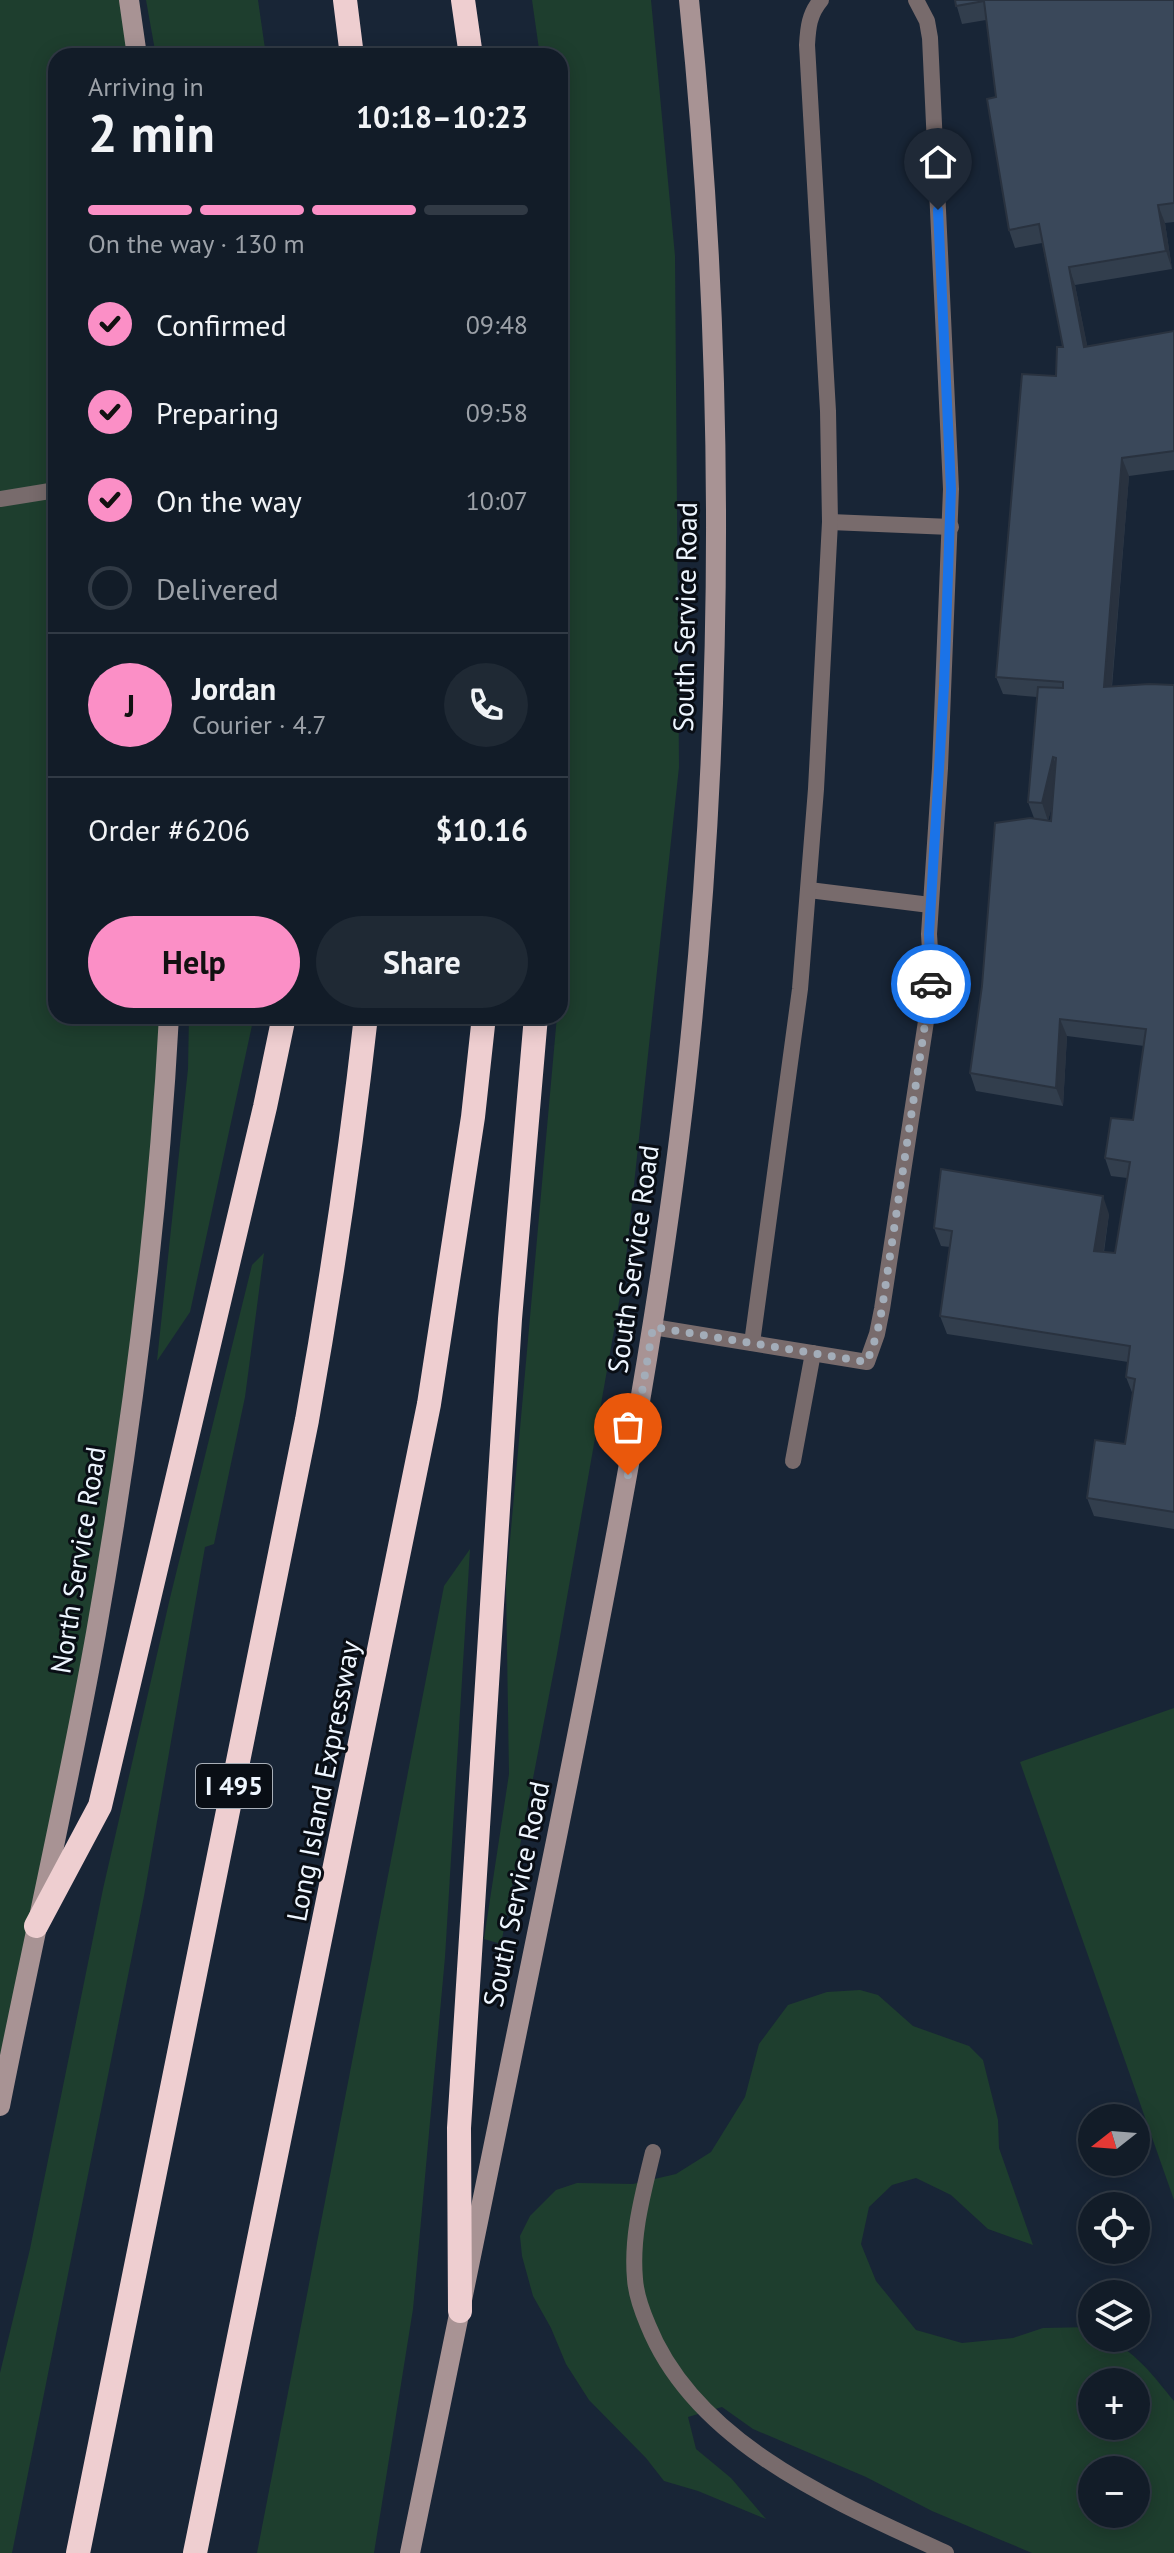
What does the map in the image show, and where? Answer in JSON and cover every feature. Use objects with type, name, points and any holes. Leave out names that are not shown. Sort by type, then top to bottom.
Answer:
[{"type":"highway","points":[[338,48],[344,0]]},
{"type":"highway","points":[[344,0],[351,48]]},
{"type":"highway","points":[[463,0],[470,48]]},
{"type":"highway","points":[[36,1926],[100,1806],[282,1024]]},
{"type":"highway","name":"I 495","points":[[78,2553],[307,1420],[334,1267],[365,1024]]},
{"type":"highway","name":"Long Island Expressway","points":[[195,2553],[429,1404],[469,1146],[483,1024]]},
{"type":"highway","points":[[460,2311],[459,2128],[463,2051],[510,1319],[535,1024]]},
{"type":"main road","points":[[129,0],[136,48]]},
{"type":"main road","name":"South Service Road","points":[[410,2553],[601,1617],[653,1327],[688,1064],[698,954],[715,639],[712,335],[706,211],[689,0]]},
{"type":"main road","name":"North Service Road","points":[[0,2106],[82,1704],[119,1494],[152,1225],[168,1024]]},
{"type":"lane","points":[[752,1343],[793,1053],[809,890],[830,522],[827,397],[807,45],[813,9],[821,0]]},
{"type":"lane","points":[[653,1327],[867,1362],[877,1334],[932,982],[930,905],[951,527],[950,446],[930,38],[927,21],[916,0]]},
{"type":"lane","points":[[0,499],[48,491]]},
{"type":"lane","points":[[830,522],[951,527]]},
{"type":"lane","points":[[809,890],[930,905]]},
{"type":"lane","points":[[793,1461],[813,1353]]},
{"type":"lane","points":[[653,2152],[634,2236],[635,2283],[653,2339],[683,2385],[722,2427],[788,2474],[857,2512],[946,2553]]},
{"type":"green space","points":[[0,0],[129,0],[136,48],[48,48],[48,1024],[168,1024],[138,1351],[0,2106]]},
{"type":"green space","points":[[146,0],[258,0],[265,48],[155,48]]},
{"type":"green space","points":[[532,0],[651,0],[675,256],[679,767],[625,1268],[557,1654],[501,1944],[484,1939],[509,1774],[506,1585],[556,1024],[568,1024],[568,48],[539,48]]},
{"type":"green space","points":[[189,1024],[252,1024],[190,1312],[157,1361],[188,1069]]},
{"type":"green space","points":[[264,1253],[245,1397],[214,1544],[205,1547],[144,1896],[12,2553],[0,2553],[0,2373],[30,2249],[103,1889],[170,1598],[252,1265]]},
{"type":"green space","points":[[470,1549],[445,1957],[413,2309],[374,2553],[257,2553],[444,1586]]},
{"type":"green space","points":[[1174,1708],[1174,2200],[1150,2132],[1150,2104],[1140,2104],[1020,1762]]},
{"type":"green space","points":[[860,1990],[878,1995],[913,2026],[969,2046],[983,2060],[998,2120],[999,2148],[1033,2245],[988,2229],[951,2195],[916,2178],[892,2185],[869,2207],[861,2244],[876,2281],[916,2330],[962,2343],[1013,2338],[1043,2328],[1078,2327],[1078,2352],[1129,2352],[1138,2360],[1146,2368],[1078,2368],[1078,2440],[1150,2440],[1150,2372],[1174,2401],[1174,2553],[1032,2553],[753,2429],[722,2407],[688,2417],[696,2449],[731,2478],[766,2519],[698,2491],[664,2481],[646,2458],[589,2400],[566,2364],[533,2296],[520,2236],[530,2216],[556,2190],[577,2183],[633,2184],[676,2174],[711,2152],[745,2097],[759,2044],[788,2005],[827,1992]]},
{"type":"building","points":[[955,0],[1174,0],[1174,203],[1158,205],[1166,251],[1069,267],[1084,347],[1174,331],[1174,451],[1122,458],[1104,687],[1174,685],[1174,1512],[1087,1498],[1095,1440],[1125,1444],[1135,1379],[1126,1377],[1130,1346],[940,1316],[952,1231],[934,1228],[941,1169],[1103,1196],[1094,1251],[1115,1253],[1130,1162],[1105,1158],[1111,1118],[1133,1120],[1146,1029],[1060,1019],[1056,1088],[970,1073],[982,986],[995,823],[1030,818],[1051,821],[1056,758],[1053,757],[1042,803],[1028,802],[1038,687],[1063,688],[1063,682],[996,677],[1022,374],[1056,376],[1057,347],[1063,347],[1039,224],[1009,230],[987,99],[996,97],[984,1],[956,6]]},
{"type":"way so far","points":[[628,1475],[653,1327],[867,1362],[882,1309],[931,984]]},
{"type":"route","points":[[931,984],[929,934],[940,768],[951,489],[938,210]]}]
